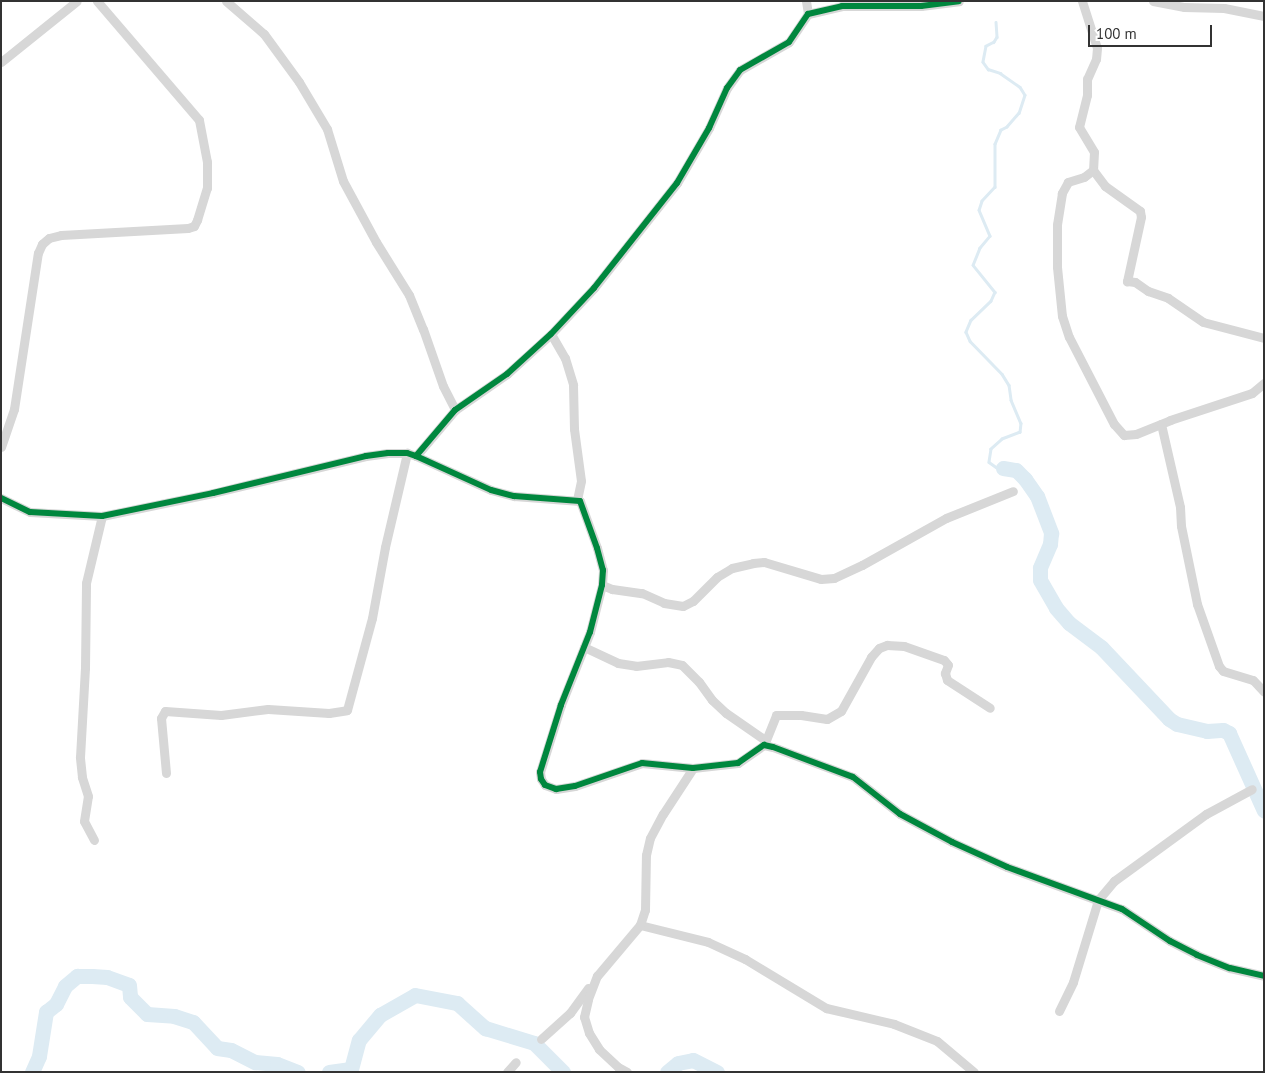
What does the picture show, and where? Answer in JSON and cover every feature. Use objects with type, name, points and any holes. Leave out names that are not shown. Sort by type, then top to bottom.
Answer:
[{"type":"street","points":[[1,62],[77,1]]},
{"type":"street","points":[[1,446],[14,409],[38,253],[42,244],[49,238],[61,235],[188,228],[194,226],[207,188],[207,162],[199,120],[97,1]]},
{"type":"street","points":[[226,1],[264,34],[299,82],[327,129],[343,181],[376,242],[409,295],[423,329],[442,386],[455,410]]},
{"type":"street","points":[[806,1],[808,14]]},
{"type":"street","points":[[416,456],[455,410],[502,378],[551,334],[610,269],[677,183],[709,128],[733,78],[740,70],[789,42],[808,14],[842,6],[921,6],[959,1]]},
{"type":"street","points":[[1082,1],[1097,48],[1096,59],[1087,79],[1086,101],[1079,122],[1081,132],[1094,152],[1093,170],[1113,194],[1140,211],[1140,227],[1126,281],[1135,282],[1148,291],[1168,298],[1203,322],[1264,338]]},
{"type":"street","points":[[1153,1],[1184,8],[1224,8],[1264,16]]},
{"type":"street","points":[[1093,170],[1084,177],[1068,182],[1059,204],[1057,267],[1062,316],[1069,337],[1114,424],[1128,436],[1252,393],[1264,383]]},
{"type":"street","points":[[551,334],[565,358],[572,378],[574,429],[580,481],[577,500]]},
{"type":"street","points":[[1161,424],[1180,507],[1181,526],[1197,604],[1219,666],[1223,671],[1253,680],[1264,692]]},
{"type":"street","points":[[166,774],[161,718],[165,711],[221,715],[268,709],[329,713],[347,710],[372,618],[385,547],[407,453]]},
{"type":"street","points":[[1,498],[30,512],[102,516],[213,493],[366,456],[407,453],[491,490],[514,496],[577,500],[583,503],[603,570],[602,585],[598,608],[561,705],[540,772],[541,779],[545,784],[556,788],[574,786],[642,763],[693,768],[738,763],[765,743],[776,715],[801,715],[827,719],[841,712],[871,657],[879,648],[887,645],[904,646],[944,660],[948,665],[945,673],[947,680],[990,708]]},
{"type":"street","points":[[602,585],[612,589],[642,593],[664,603],[683,606],[693,601],[717,577],[732,568],[753,563],[764,562],[821,579],[834,578],[862,565],[946,518],[1013,491]]},
{"type":"street","points":[[94,840],[84,821],[88,796],[82,777],[80,757],[85,668],[86,583],[88,566],[102,516]]},
{"type":"street","points":[[584,646],[618,663],[636,666],[668,662],[682,665],[719,707],[765,743],[853,777],[900,814],[952,842],[1007,867],[1122,909],[1170,941],[1197,955],[1230,968],[1264,976]]},
{"type":"street","points":[[541,1039],[570,1013],[597,976],[640,925],[645,910],[646,855],[650,838],[693,768]]},
{"type":"street","points":[[1059,1011],[1073,982],[1098,900],[1114,881],[1206,814],[1252,789]]},
{"type":"street","points":[[640,925],[708,942],[745,959],[826,1008],[894,1024],[937,1041],[974,1072]]},
{"type":"street","points":[[597,976],[588,999],[584,1017],[589,1033],[599,1049],[618,1068],[627,1072]]},
{"type":"street","points":[[507,1072],[516,1062]]},
{"type":"waterway","points":[[996,22],[997,37],[994,42],[986,46],[983,62],[988,69],[1000,73],[1020,87],[1025,95],[1019,113],[1007,127],[1001,130],[995,144],[995,187],[982,201],[979,210],[990,236],[980,248],[973,265],[995,292],[991,301],[971,320],[966,332],[970,341],[1002,374],[1009,385],[1011,400],[1021,423],[1020,432],[1002,439],[991,449],[989,462],[996,467],[1003,468]]},
{"type":"waterway","points":[[1003,468],[1016,470],[1037,496],[1051,533],[1050,544],[1040,568],[1040,580],[1056,608],[1069,623],[1101,647],[1169,719],[1177,724],[1207,731],[1223,730],[1229,733],[1264,811]]},
{"type":"waterway","points":[[32,1072],[39,1056],[46,1012],[56,1004],[65,986],[77,976],[107,977],[129,985],[130,997],[147,1014],[174,1016],[193,1022],[217,1048],[231,1050],[255,1062],[277,1064],[298,1072]]},
{"type":"waterway","points":[[329,1072],[351,1069],[359,1040],[380,1015],[415,995],[457,1003],[485,1028],[534,1043],[563,1072]]},
{"type":"waterway","points":[[667,1072],[678,1063],[693,1060],[717,1072]]},
{"type":"cycle path","points":[[416,456],[455,410],[507,374],[551,334],[594,288],[677,183],[709,128],[727,88],[740,70],[789,42],[808,14],[842,6],[921,6],[959,1]]},
{"type":"cycle path","points":[[1,498],[30,512],[102,516],[213,493],[366,456],[407,453],[491,490],[514,496],[580,501],[603,570],[602,585],[590,632],[561,705],[540,772],[541,779],[545,785],[556,789],[575,786],[642,763],[693,768],[738,763],[764,745],[773,747],[853,777],[900,814],[952,842],[1007,867],[1122,909],[1170,941],[1197,955],[1230,968],[1264,976]]}]
